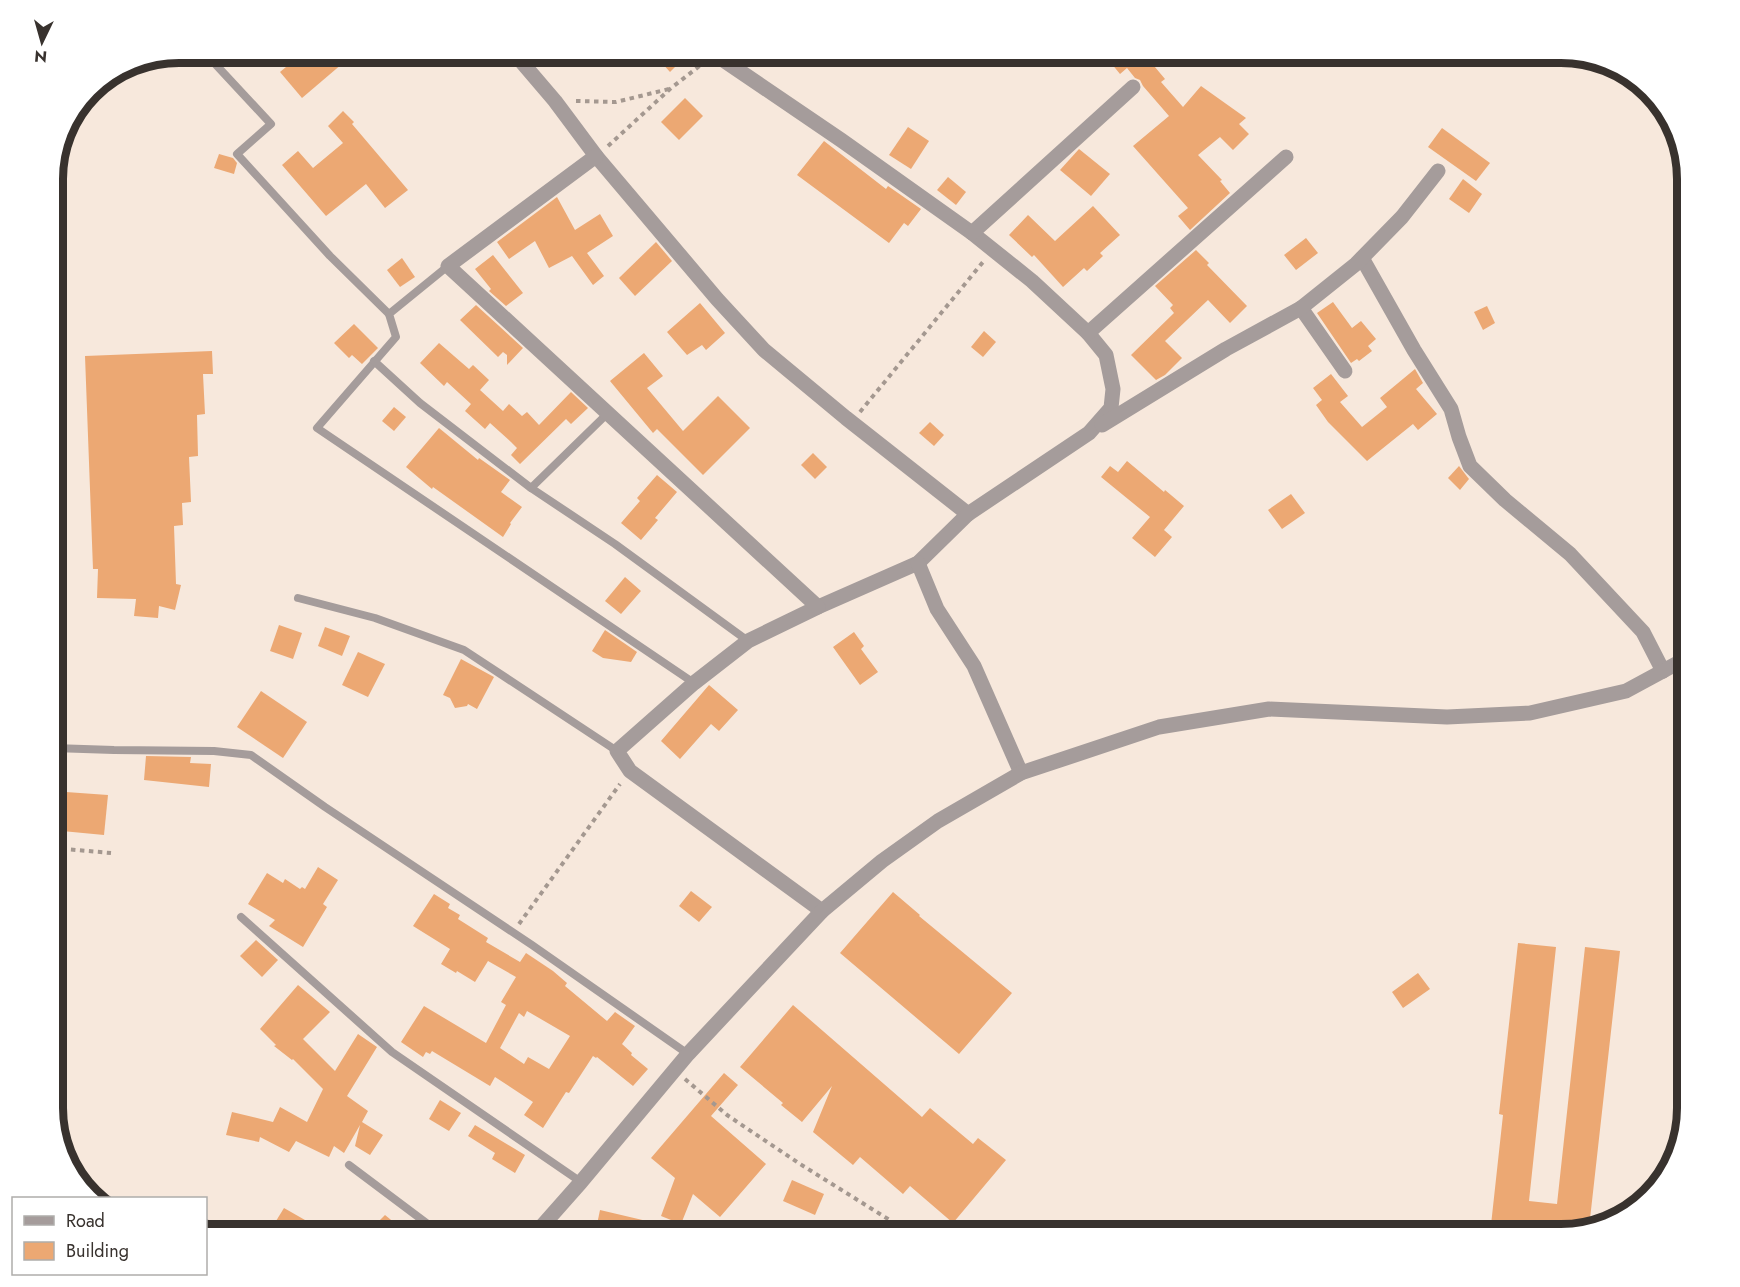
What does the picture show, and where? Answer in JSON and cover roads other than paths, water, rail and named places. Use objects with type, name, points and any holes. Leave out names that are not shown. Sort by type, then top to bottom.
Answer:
[{"type":"street","points":[[523,63],[596,156],[717,299],[764,350],[968,514]]},
{"type":"street","points":[[729,63],[972,233],[1032,281],[1088,333],[1106,355],[1113,389],[1111,408],[1089,433]]},
{"type":"street","points":[[972,233],[1133,87]]},
{"type":"street","points":[[596,156],[448,266],[818,607]]},
{"type":"street","points":[[1088,333],[1286,157]]},
{"type":"street","points":[[822,911],[630,771],[617,751],[694,683],[748,641],[918,562],[968,514],[1089,433],[1226,349],[1301,308],[1362,258],[1402,217],[1438,171]]},
{"type":"street","points":[[1362,258],[1414,350],[1451,409],[1458,437],[1470,466],[1505,500],[1570,554],[1635,623],[1643,632],[1662,672]]},
{"type":"street","points":[[1301,308],[1346,371]]},
{"type":"street","points":[[918,562],[937,609],[974,666],[1021,773]]},
{"type":"street","points":[[544,1224],[688,1054],[822,911],[910,841],[1021,773],[1159,727],[1269,709],[1447,717],[1530,713],[1626,691],[1677,664]]},
{"type":"lane","points":[[215,63],[271,124],[237,154],[330,255],[389,314],[396,337],[317,428],[694,683]]},
{"type":"lane","points":[[389,314],[448,266]]},
{"type":"lane","points":[[374,362],[420,403],[531,488],[615,544],[748,641]]},
{"type":"lane","points":[[531,488],[608,412]]},
{"type":"lane","points":[[298,598],[375,618],[464,650],[617,751]]},
{"type":"lane","points":[[63,748],[214,751],[251,755],[513,932],[688,1054]]},
{"type":"lane","points":[[241,917],[392,1052],[581,1182]]},
{"type":"lane","points":[[349,1165],[428,1224]]}]
